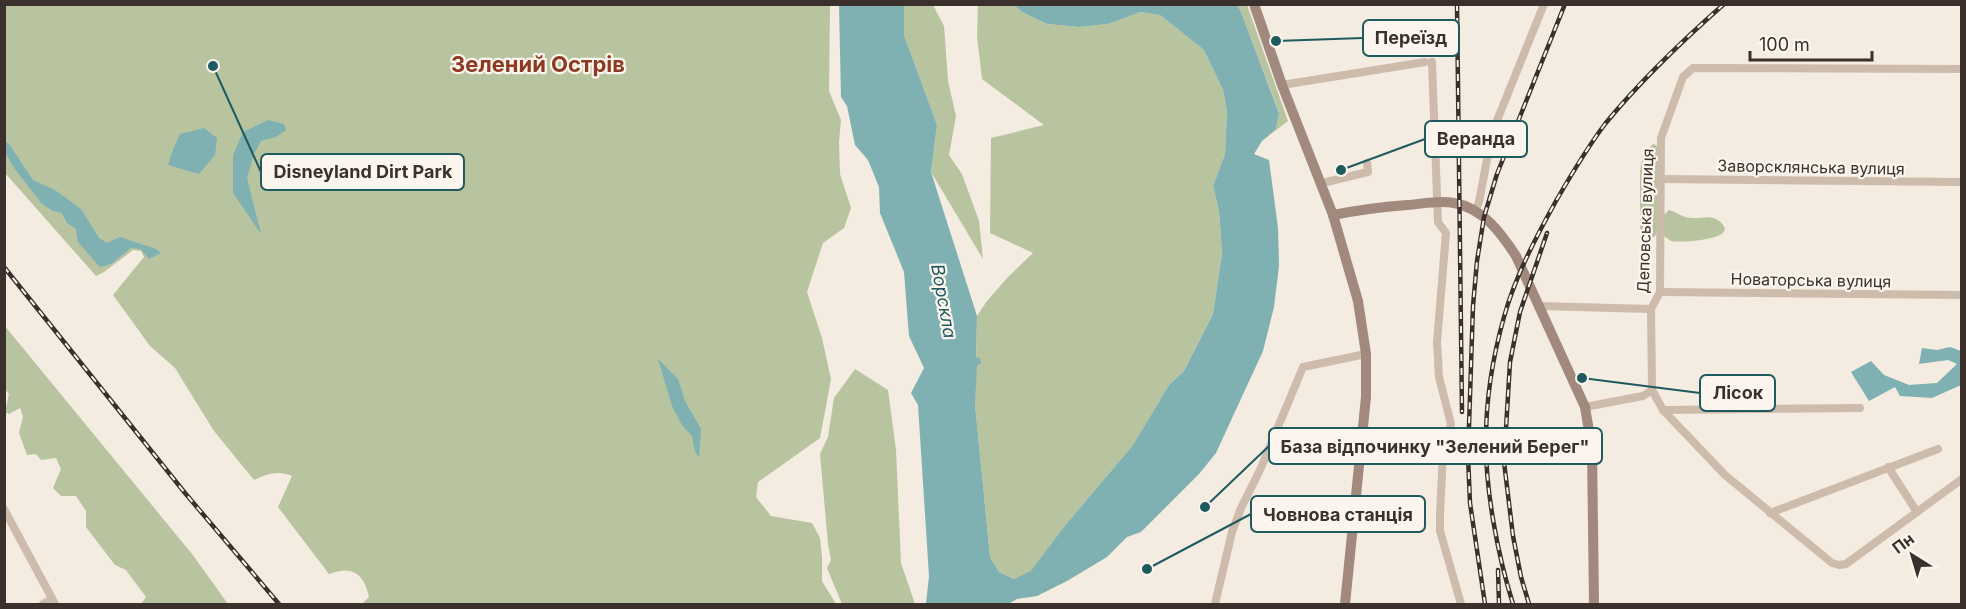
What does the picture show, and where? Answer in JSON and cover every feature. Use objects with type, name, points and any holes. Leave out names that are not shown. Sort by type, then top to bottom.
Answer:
[{"type":"main road","points":[[1254,4],[1282,85],[1322,183],[1358,301],[1366,354],[1366,397],[1345,604]]},
{"type":"main road","points":[[1333,215],[1365,209],[1453,202],[1475,211],[1496,228],[1507,242],[1516,256],[1585,407],[1592,449],[1594,604]]},
{"type":"street","points":[[1475,211],[1479,202],[1492,133],[1544,4]]},
{"type":"street","points":[[1282,85],[1429,62],[1438,222],[1446,233],[1437,342],[1439,377],[1451,424],[1443,453],[1440,531],[1461,597],[1461,604]]},
{"type":"street","name":"Деповська вулиця","points":[[1917,512],[1846,564],[1832,563],[1725,476],[1663,410],[1652,390],[1651,309],[1660,292],[1661,138],[1683,77],[1693,68],[1962,69]]},
{"type":"street","points":[[1322,183],[1368,172],[1367,163]]},
{"type":"street","name":"Заворсклянська вулиця","points":[[1660,179],[1962,182]]},
{"type":"street","name":"Новаторська вулиця","points":[[1660,292],[1962,295]]},
{"type":"street","name":"Деповська вулиця","points":[[1538,306],[1651,309]]},
{"type":"street","points":[[1215,604],[1232,532],[1303,367],[1366,354]]},
{"type":"street","points":[[1585,407],[1643,396],[1652,390]]},
{"type":"street","points":[[1663,410],[1860,408]]},
{"type":"street","points":[[1770,513],[1938,449]]},
{"type":"street","points":[[1888,467],[1917,512],[1962,479]]},
{"type":"street","points":[[4,509],[54,602],[43,604]]},
{"type":"green space","points":[[4,5],[830,5],[829,91],[841,120],[840,174],[851,208],[844,228],[823,243],[807,292],[822,338],[831,379],[820,438],[758,482],[756,497],[771,516],[812,523],[820,538],[822,581],[836,604],[362,604],[369,597],[360,577],[356,573],[344,570],[329,574],[278,507],[292,476],[273,473],[254,480],[214,431],[175,368],[150,346],[113,295],[144,257],[141,251],[133,250],[96,276],[5,173]]},
{"type":"green space","points":[[904,5],[933,5],[944,26],[948,81],[956,116],[949,155],[962,174],[979,221],[983,259],[931,172],[937,125],[904,35]]},
{"type":"green space","points":[[978,5],[1014,5],[1022,12],[1047,24],[1079,27],[1108,24],[1141,12],[1160,15],[1204,50],[1223,90],[1227,111],[1225,154],[1213,186],[1219,211],[1222,253],[1213,314],[1184,371],[1169,385],[1133,445],[1063,528],[1031,572],[1014,579],[999,572],[990,557],[975,404],[977,316],[1008,277],[1033,253],[990,233],[991,138],[1044,125],[982,79],[977,36]]},
{"type":"green space","points":[[1237,5],[1247,5],[1288,121],[1262,141],[1276,129],[1279,112]]},
{"type":"green space","points":[[1653,144],[1659,147],[1657,233],[1648,239],[1640,232],[1640,171],[1643,155]]},
{"type":"green space","points":[[1669,210],[1688,218],[1716,219],[1724,227],[1723,232],[1708,239],[1671,241],[1664,236],[1664,215]]},
{"type":"green space","points":[[4,325],[192,554],[228,604],[141,604],[146,597],[126,570],[115,565],[86,527],[86,511],[76,496],[61,496],[53,488],[61,469],[56,458],[41,460],[36,454],[27,455],[19,433],[23,417],[20,408],[9,414],[5,412],[9,394],[5,389]]},
{"type":"green space","points":[[855,369],[888,390],[896,450],[901,563],[915,604],[842,604],[827,568],[831,560],[820,454],[828,437],[834,398]]},
{"type":"water","name":"Ворскла","points":[[839,5],[904,5],[904,35],[937,125],[931,172],[977,316],[976,357],[980,358],[981,363],[977,366],[975,404],[990,557],[999,572],[1014,579],[1031,571],[1063,528],[1133,445],[1169,385],[1184,371],[1213,314],[1222,253],[1219,211],[1213,186],[1225,154],[1227,111],[1223,90],[1204,50],[1160,15],[1141,12],[1108,24],[1079,27],[1047,24],[1022,12],[1014,5],[1237,5],[1279,113],[1276,129],[1262,141],[1254,154],[1269,160],[1278,228],[1279,266],[1274,307],[1263,351],[1216,453],[1199,474],[1141,532],[1127,537],[1107,557],[1037,596],[1017,599],[1011,604],[926,604],[929,576],[918,405],[911,393],[924,368],[909,336],[904,272],[880,213],[879,187],[868,160],[855,145],[847,106],[841,97]]},
{"type":"water","points":[[268,120],[284,124],[286,130],[276,137],[261,141],[254,154],[247,178],[261,234],[233,193],[233,155],[243,132]]},
{"type":"water","points":[[204,128],[217,138],[215,155],[199,174],[168,165],[180,134]]},
{"type":"water","points":[[5,141],[33,180],[55,190],[81,209],[99,238],[107,243],[120,237],[156,249],[161,253],[149,259],[141,249],[131,248],[111,264],[100,267],[78,242],[76,229],[67,223],[62,213],[53,211],[42,204],[14,168],[5,152]]},
{"type":"water","points":[[1950,347],[1961,351],[1961,385],[1932,398],[1900,396],[1895,387],[1869,401],[1851,372],[1871,361],[1884,375],[1909,385],[1937,383],[1957,364],[1948,360],[1919,364],[1922,348],[1937,350]]},
{"type":"water","points":[[658,359],[678,379],[685,401],[701,429],[699,457],[695,452],[692,436],[682,425],[672,406]]},
{"type":"railway","points":[[1457,4],[1462,412]]},
{"type":"railway","points":[[1485,604],[1470,503],[1468,456],[1473,306],[1477,261],[1484,217],[1497,174],[1565,4]]},
{"type":"railway","points":[[1513,604],[1502,565],[1494,522],[1486,458],[1487,409],[1493,362],[1509,302],[1520,272],[1541,229],[1598,133],[1647,77],[1724,4]]},
{"type":"railway","points":[[1529,604],[1513,536],[1504,462],[1510,362],[1520,312],[1547,233]]},
{"type":"railway","points":[[4,267],[185,493],[279,604]]},
{"type":"railway","points":[[1498,570],[1499,604]]},
{"type":"place","name":"Переїзд","points":[[1276,41]]},
{"type":"place","name":"Disneyland Dirt Park","points":[[213,66]]},
{"type":"place","name":"Веранда","points":[[1341,170]]},
{"type":"place","name":"Лісок","points":[[1582,378]]},
{"type":"place","name":"База відпочинку \"Зелений Берег\"","points":[[1205,507]]},
{"type":"place","name":"Човнова станція","points":[[1147,569]]},
{"type":"district","name":"Зелений Острів","points":[[538,64]]}]
